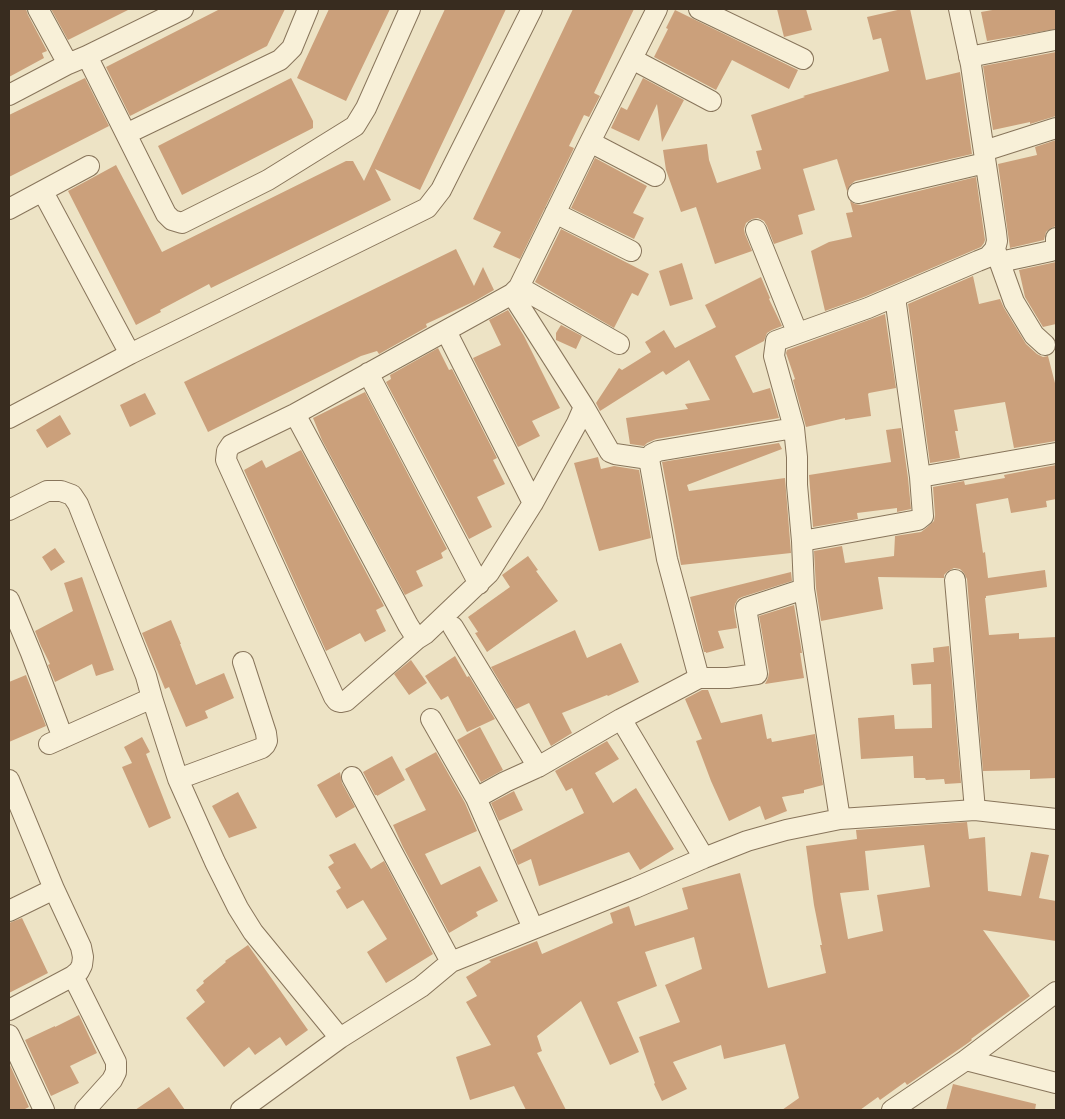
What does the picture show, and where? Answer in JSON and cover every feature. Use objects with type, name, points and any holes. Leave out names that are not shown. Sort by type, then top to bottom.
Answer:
[{"type":"street","points":[[38,9],[68,64]]},
{"type":"street","points":[[9,95],[68,64],[183,9]]},
{"type":"street","points":[[126,134],[280,60],[292,48],[308,9]]},
{"type":"street","points":[[86,56],[166,214],[172,220],[182,223],[268,180],[355,126],[366,108],[410,9]]},
{"type":"street","points":[[9,418],[130,354],[427,208],[441,190],[532,9]]},
{"type":"street","points":[[584,407],[534,503],[489,573],[425,634],[346,701],[337,701],[226,460],[227,452],[232,445],[296,414],[516,291],[657,9]]},
{"type":"street","points":[[699,9],[804,59]]},
{"type":"street","points":[[959,9],[969,57],[985,157],[998,255],[1014,302],[1034,334],[1045,345]]},
{"type":"street","points":[[969,57],[1055,40]]},
{"type":"street","points":[[632,59],[711,101]]},
{"type":"street","points":[[858,193],[985,157],[1056,128]]},
{"type":"street","points":[[590,142],[655,176]]},
{"type":"street","points":[[9,209],[89,166]]},
{"type":"street","points":[[43,192],[130,354]]},
{"type":"street","points":[[555,213],[631,251]]},
{"type":"street","points":[[756,230],[797,332]]},
{"type":"street","points":[[840,820],[804,589],[794,428],[774,356],[776,341],[868,308],[988,257],[1052,251],[1056,248],[1056,238]]},
{"type":"street","points":[[516,291],[619,344]]},
{"type":"street","points":[[516,291],[610,452],[649,459]]},
{"type":"street","points":[[802,541],[920,519],[922,516],[920,476],[895,297]]},
{"type":"street","points":[[446,331],[534,503]]},
{"type":"street","points":[[368,373],[479,584]]},
{"type":"street","points":[[296,414],[417,640]]},
{"type":"street","points":[[699,678],[667,559],[649,459],[652,454],[658,451],[794,428]]},
{"type":"street","points":[[920,476],[1056,453]]},
{"type":"street","points":[[9,510],[47,491],[61,491],[72,496],[78,504],[146,676],[178,779],[215,862],[238,908],[254,932],[340,1038]]},
{"type":"street","points":[[955,580],[975,810]]},
{"type":"street","points":[[476,798],[538,767],[621,719],[699,678],[728,678],[757,674],[746,608],[804,589]]},
{"type":"street","points":[[9,600],[31,653],[56,741],[152,698]]},
{"type":"street","points":[[453,627],[538,767]]},
{"type":"street","points":[[178,779],[262,748],[265,745],[267,741],[266,734],[243,662]]},
{"type":"street","points":[[621,719],[704,858]]},
{"type":"street","points":[[431,720],[476,798],[533,928]]},
{"type":"street","points":[[352,777],[451,962]]},
{"type":"street","points":[[9,780],[15,815],[54,889],[81,947],[82,957],[82,965],[73,976],[9,1010]]},
{"type":"street","points":[[241,1110],[340,1038],[421,988],[451,962],[747,841],[786,830],[840,820],[975,810],[1056,819]]},
{"type":"street","points":[[9,912],[54,889]]},
{"type":"street","points":[[73,976],[117,1066],[112,1080],[85,1110]]},
{"type":"street","points":[[892,1110],[966,1060],[1056,992]]},
{"type":"street","points":[[9,1035],[44,1110]]},
{"type":"street","points":[[966,1060],[1056,1083]]},
{"type":"building","points":[[9,9],[26,9],[47,51],[42,53],[44,58],[9,77]]},
{"type":"building","points":[[51,9],[130,9],[68,40]]},
{"type":"building","points":[[220,9],[285,9],[267,46],[130,116],[106,67]]},
{"type":"building","points":[[329,9],[390,9],[346,101],[297,78]]},
{"type":"building","points":[[445,9],[506,9],[420,190],[375,169],[391,200],[211,288],[209,284],[136,325],[68,191],[116,165],[162,252],[346,161],[353,161],[364,181]]},
{"type":"building","points":[[573,9],[634,9],[594,93],[600,96],[589,117],[584,115],[569,146],[574,148],[520,259],[493,247],[501,232],[473,219]]},
{"type":"building","points":[[777,9],[806,9],[812,30],[784,37]]},
{"type":"building","points":[[910,9],[926,80],[960,72],[972,154],[855,181],[847,191],[837,159],[803,169],[815,210],[798,215],[803,234],[774,244],[764,221],[758,218],[752,219],[746,223],[744,229],[752,251],[715,264],[696,207],[681,212],[666,170],[663,150],[707,144],[709,160],[717,183],[761,169],[756,151],[762,150],[751,115],[805,97],[803,96],[889,71],[881,38],[873,40],[867,17]]},
{"type":"building","points":[[998,9],[1056,9],[1056,29],[987,41],[981,12]]},
{"type":"building","points":[[675,10],[798,70],[789,89],[732,60],[716,90],[654,57]]},
{"type":"building","points":[[1056,52],[1056,116],[1030,124],[1030,122],[993,130],[983,66]]},
{"type":"building","points":[[85,78],[109,126],[9,177],[9,115]]},
{"type":"building","points":[[291,78],[313,121],[313,128],[182,195],[158,146]]},
{"type":"building","points":[[643,78],[684,100],[662,142],[657,104],[639,141],[611,128],[621,107],[627,110]]},
{"type":"building","points":[[1056,140],[1056,226],[1046,232],[1044,240],[1010,248],[998,164],[1037,155],[1035,147]]},
{"type":"building","points":[[595,158],[647,186],[633,213],[644,218],[634,239],[571,208]]},
{"type":"building","points":[[976,177],[985,240],[981,247],[864,297],[825,311],[811,251],[829,242],[852,237],[846,213],[853,212],[850,201],[861,205]]},
{"type":"building","points":[[561,229],[649,274],[638,296],[632,293],[614,328],[535,282]]},
{"type":"building","points":[[456,249],[474,286],[483,267],[494,290],[426,324],[427,327],[379,354],[377,351],[361,356],[208,432],[184,382]]},
{"type":"building","points":[[1056,262],[1056,324],[1043,327],[1025,297],[1019,270]]},
{"type":"building","points":[[682,263],[693,299],[670,306],[659,271]]},
{"type":"building","points":[[973,276],[979,304],[1000,299],[1026,344],[1037,354],[1043,357],[1048,356],[1056,387],[1056,441],[1014,448],[1005,402],[954,410],[958,431],[955,431],[960,458],[930,463],[908,304]]},
{"type":"building","points":[[761,277],[782,326],[767,333],[764,341],[735,356],[753,393],[770,388],[779,418],[656,439],[644,446],[630,444],[626,418],[688,409],[685,404],[710,400],[689,360],[666,375],[663,371],[600,411],[596,403],[619,368],[622,370],[651,352],[645,342],[664,330],[675,348],[716,327],[705,305]]},
{"type":"building","points":[[508,310],[524,336],[560,408],[532,421],[540,436],[518,447],[473,358],[501,345],[489,320]]},
{"type":"building","points":[[885,314],[896,388],[868,394],[871,416],[845,420],[845,418],[806,427],[793,380],[795,379],[786,353],[787,350]]},
{"type":"building","points":[[561,325],[582,336],[576,349],[556,340],[556,333]]},
{"type":"building","points":[[438,348],[449,370],[452,369],[497,458],[493,460],[505,484],[477,497],[492,527],[469,539],[386,382],[391,379],[390,375]]},
{"type":"building","points":[[365,392],[447,549],[441,553],[443,558],[416,571],[423,586],[405,595],[322,440],[313,418]]},
{"type":"building","points":[[145,393],[156,414],[130,427],[120,405]]},
{"type":"building","points":[[60,415],[71,434],[47,448],[36,430]]},
{"type":"building","points":[[901,428],[911,509],[897,512],[897,508],[857,513],[858,519],[813,527],[809,475],[891,462],[886,430]]},
{"type":"building","points":[[779,443],[782,449],[687,485],[689,491],[785,478],[791,553],[681,565],[662,462]]},
{"type":"building","points":[[301,450],[384,606],[376,610],[386,631],[365,642],[360,633],[326,651],[244,470],[262,460],[266,468]]},
{"type":"building","points":[[598,457],[601,469],[614,466],[639,470],[651,538],[599,551],[574,463]]},
{"type":"building","points":[[1056,465],[1056,499],[1046,501],[1047,507],[1011,513],[1008,498],[976,504],[988,578],[1045,570],[1047,587],[986,596],[985,598],[989,635],[1019,633],[1019,639],[1056,637],[1056,778],[1030,779],[1030,770],[983,771],[967,579],[964,573],[960,569],[954,568],[944,575],[944,578],[878,577],[883,609],[821,621],[816,588],[814,551],[842,546],[845,563],[894,556],[895,536],[921,532],[934,521],[933,487],[964,481],[965,485],[1005,478],[1004,475]]},
{"type":"building","points":[[55,548],[65,562],[51,571],[42,557]]},
{"type":"building","points":[[528,556],[538,570],[536,571],[558,601],[487,652],[475,633],[478,632],[468,617],[510,587],[502,575]]},
{"type":"building","points":[[791,572],[792,581],[738,599],[734,610],[737,628],[718,631],[724,648],[704,652],[690,597]]},
{"type":"building","points":[[82,577],[114,670],[96,676],[92,664],[55,682],[48,665],[50,664],[35,631],[73,611],[64,583]]},
{"type":"building","points":[[794,605],[804,678],[765,684],[769,672],[759,616]]},
{"type":"building","points":[[171,620],[196,685],[224,673],[234,698],[205,711],[208,718],[186,727],[169,687],[165,689],[142,633]]},
{"type":"building","points":[[575,630],[587,658],[621,643],[639,682],[562,713],[572,733],[551,746],[529,703],[516,709],[491,667]]},
{"type":"building","points":[[949,646],[961,783],[945,784],[944,779],[926,780],[925,778],[914,778],[913,756],[861,759],[858,718],[894,715],[895,729],[932,728],[931,684],[913,685],[911,664],[934,662],[933,648]]},
{"type":"building","points":[[455,656],[495,719],[467,732],[448,696],[441,700],[425,676]]},
{"type":"building","points":[[411,660],[427,683],[409,695],[394,674]]},
{"type":"building","points":[[26,675],[46,726],[9,742],[9,682]]},
{"type":"building","points":[[702,690],[708,690],[721,723],[762,714],[767,739],[771,738],[772,742],[815,734],[823,785],[804,790],[804,793],[782,797],[787,811],[765,820],[760,806],[729,821],[696,741],[702,739],[685,699]]},
{"type":"building","points":[[480,727],[503,770],[481,782],[457,740]]},
{"type":"building","points":[[142,737],[150,752],[146,754],[171,818],[149,828],[122,767],[132,763],[124,747]]},
{"type":"building","points":[[607,741],[619,759],[595,773],[613,803],[636,788],[674,849],[640,870],[629,852],[539,886],[531,859],[518,865],[512,850],[584,813],[572,788],[566,791],[555,771]]},
{"type":"building","points":[[436,752],[465,803],[477,831],[425,854],[441,885],[480,866],[498,901],[476,912],[478,916],[449,933],[393,825],[426,810],[405,769]]},
{"type":"building","points":[[392,756],[405,780],[377,796],[363,772]]},
{"type":"building","points":[[340,772],[342,783],[355,807],[336,818],[317,785]]},
{"type":"building","points":[[514,791],[523,810],[499,821],[491,803]]},
{"type":"building","points":[[238,792],[257,828],[229,838],[212,806]]},
{"type":"building","points":[[967,822],[969,839],[985,837],[988,891],[1021,896],[1031,852],[1049,855],[1039,898],[1056,901],[1056,941],[983,930],[1030,996],[968,1043],[907,1085],[905,1082],[880,1100],[878,1097],[860,1110],[782,1110],[799,1098],[785,1044],[724,1059],[721,1045],[673,1062],[687,1089],[662,1101],[654,1084],[639,1037],[680,1022],[665,985],[702,969],[694,937],[645,952],[657,986],[617,1002],[639,1052],[610,1065],[581,1001],[537,1036],[542,1051],[537,1053],[566,1110],[526,1110],[514,1086],[470,1100],[456,1057],[491,1045],[466,1002],[477,996],[466,977],[491,962],[489,960],[537,941],[542,954],[613,923],[610,913],[629,906],[635,926],[688,909],[682,888],[740,873],[768,988],[826,973],[820,945],[822,945],[814,905],[806,846],[857,839],[856,830]],"holes":[[[924,845],[930,887],[877,895],[883,931],[848,939],[840,893],[869,890],[865,851]]]},
{"type":"building","points":[[355,843],[371,869],[384,861],[433,954],[386,983],[367,952],[387,939],[363,900],[347,909],[336,891],[341,888],[328,867],[334,863],[329,855]]},
{"type":"building","points":[[22,918],[48,973],[9,993],[9,923]]},
{"type":"building","points":[[248,945],[308,1030],[286,1046],[280,1037],[255,1055],[249,1047],[224,1067],[186,1018],[205,1002],[196,990],[204,983],[203,981],[225,961]]},
{"type":"building","points":[[79,1015],[97,1053],[70,1066],[79,1083],[51,1096],[25,1040]]},
{"type":"building","points":[[9,1063],[29,1107],[23,1110],[9,1110]]},
{"type":"building","points":[[953,1084],[1036,1104],[1035,1110],[946,1110]]},
{"type":"building","points":[[169,1087],[185,1110],[135,1110]]}]
